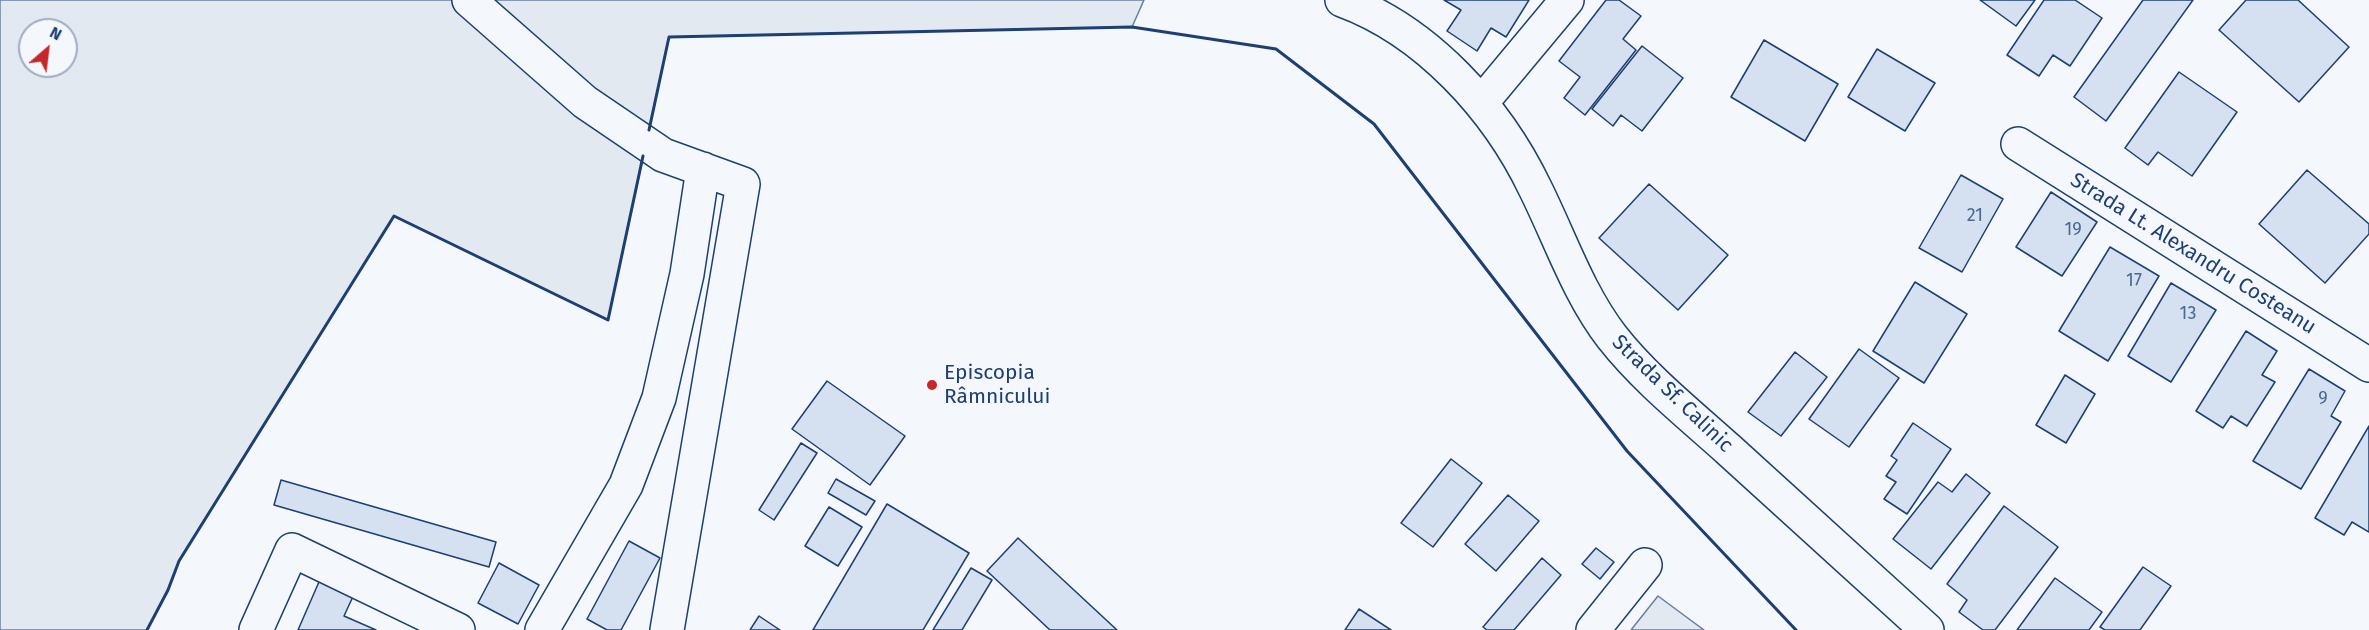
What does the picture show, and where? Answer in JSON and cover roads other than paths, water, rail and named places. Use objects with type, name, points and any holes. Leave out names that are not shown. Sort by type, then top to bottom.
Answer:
[{"type":"street","points":[[469,0],[585,102],[663,155],[743,184],[667,630]]},
{"type":"street","name":"Strada Sf. Calinic","points":[[1342,0],[1394,24],[1482,102],[1510,141],[1589,302],[1612,336],[1663,390],[1927,630]]},
{"type":"street","points":[[1482,102],[1567,0]]},
{"type":"street","name":"Strada Lt. Alexandru Costeanu","points":[[2018,144],[2369,365]]},
{"type":"street","points":[[542,630],[626,484],[659,398],[687,273],[703,170]]},
{"type":"street","points":[[256,630],[292,550],[458,630]]},
{"type":"street","points":[[1593,630],[1645,565]]},
{"type":"place","name":"Episcopia Râmnicului","points":[[932,385]]}]
